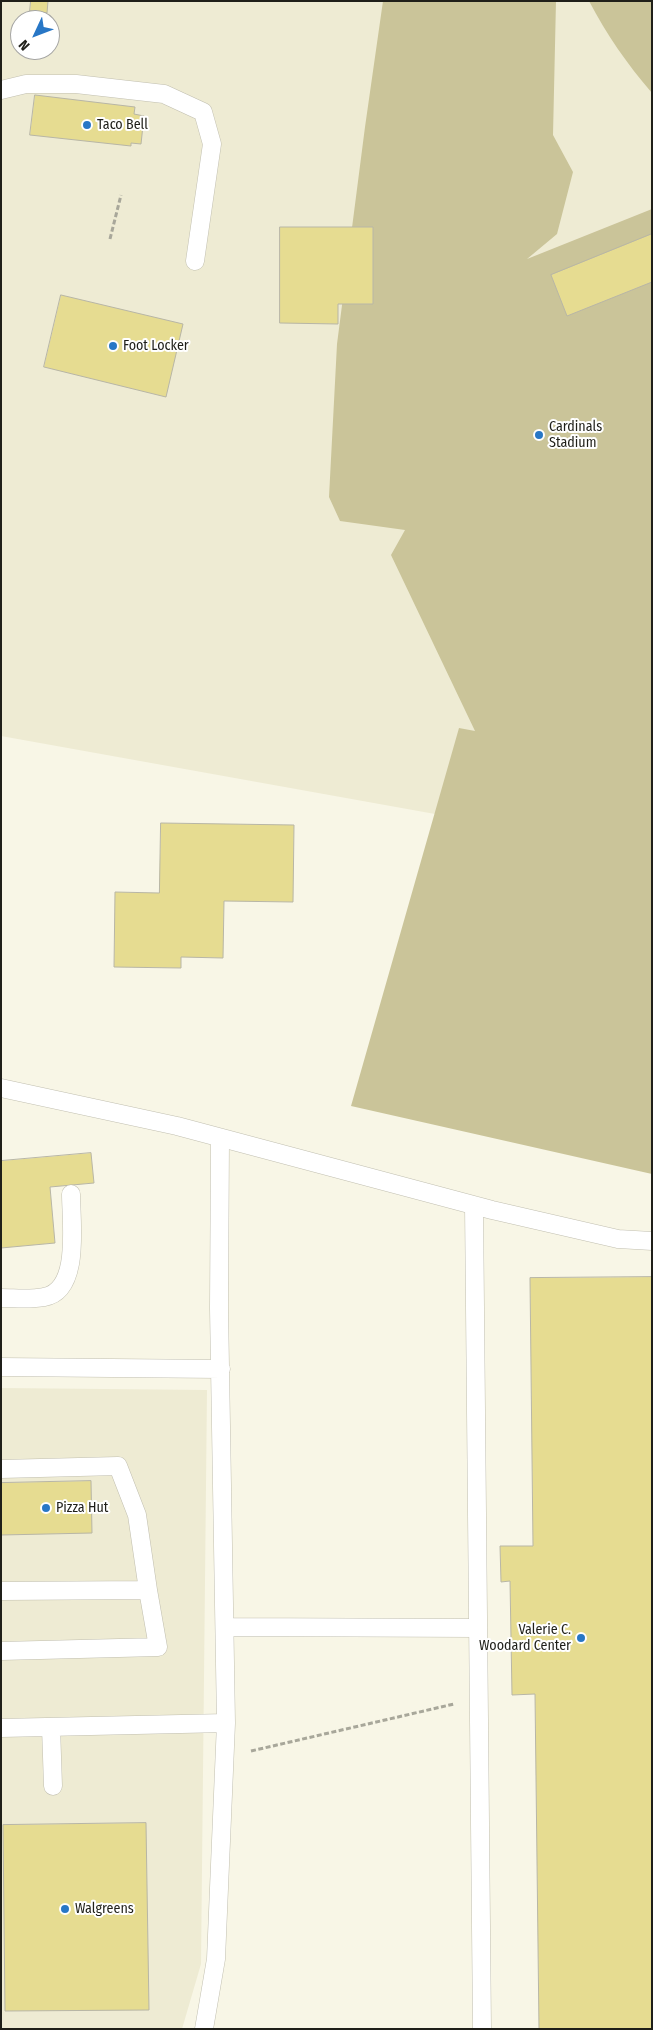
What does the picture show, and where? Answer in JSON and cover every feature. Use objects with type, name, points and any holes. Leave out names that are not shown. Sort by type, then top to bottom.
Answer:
[{"type":"lane","points":[[1,90],[26,84],[76,84],[155,92],[164,94],[203,112],[212,144],[195,261]]},
{"type":"lane","points":[[1,1088],[177,1126],[474,1205],[618,1239],[652,1241]]},
{"type":"lane","points":[[204,2029],[216,1959],[226,1723],[219,1308],[220,1138]]},
{"type":"lane","points":[[1,1298],[45,1297],[56,1292],[64,1283],[70,1269],[71,1257],[71,1194]]},
{"type":"lane","points":[[474,1205],[482,2029]]},
{"type":"lane","points":[[1,1367],[221,1369]]},
{"type":"lane","points":[[1,1469],[118,1466],[137,1515],[158,1648],[1,1652]]},
{"type":"lane","points":[[1,1591],[148,1590]]},
{"type":"lane","points":[[225,1627],[478,1628]]},
{"type":"lane","points":[[1,1728],[226,1723]]},
{"type":"lane","points":[[51,1727],[54,1786]]},
{"type":"path","points":[[110,239],[121,195]]},
{"type":"path","points":[[224,1757],[479,1698]]},
{"type":"shaded area","points":[[1,1],[652,1],[652,853],[1,736]]},
{"type":"shaded area","points":[[383,1],[556,1],[553,135],[573,172],[557,234],[527,259],[652,209],[652,1174],[351,1106],[459,728],[475,731],[391,555],[405,530],[340,521],[329,497],[337,344]]},
{"type":"shaded area","points":[[589,1],[652,1],[652,93],[618,49]]},
{"type":"shaded area","points":[[1,1388],[207,1390],[201,1964],[182,2029],[1,2029]]},
{"type":"building","points":[[31,1],[48,1],[47,10],[30,10]]},
{"type":"building","name":"Taco Bell","points":[[35,95],[135,107],[134,114],[144,116],[141,144],[131,143],[131,146],[30,135]]},
{"type":"building","points":[[280,227],[373,227],[373,304],[338,304],[338,324],[280,323]]},
{"type":"building","points":[[652,234],[652,282],[567,316],[551,275]]},
{"type":"building","name":"Foot Locker","points":[[61,295],[183,324],[166,397],[44,367]]},
{"type":"building","points":[[161,823],[294,825],[293,902],[224,901],[223,958],[181,957],[181,968],[114,967],[115,892],[159,893]]},
{"type":"building","points":[[91,1153],[94,1183],[50,1187],[55,1243],[1,1248],[1,1161]]},
{"type":"building","name":"Valerie C. Woodard Center","points":[[652,1277],[652,2029],[539,2029],[535,1694],[512,1695],[510,1581],[501,1582],[500,1546],[533,1546],[530,1278]]},
{"type":"building","name":"Pizza Hut","points":[[91,1481],[92,1533],[1,1535],[1,1483]]},
{"type":"building","points":[[146,1823],[149,2010],[5,2011],[3,1825]]},
{"type":"place","name":"Taco Bell","points":[[87,125]]},
{"type":"place","name":"Foot Locker","points":[[113,346]]},
{"type":"place","name":"Cardinals Stadium","points":[[539,435]]},
{"type":"place","name":"Pizza Hut","points":[[46,1508]]},
{"type":"place","name":"Valerie C. Woodard Center","points":[[581,1638]]},
{"type":"place","name":"Walgreens","points":[[65,1909]]}]
